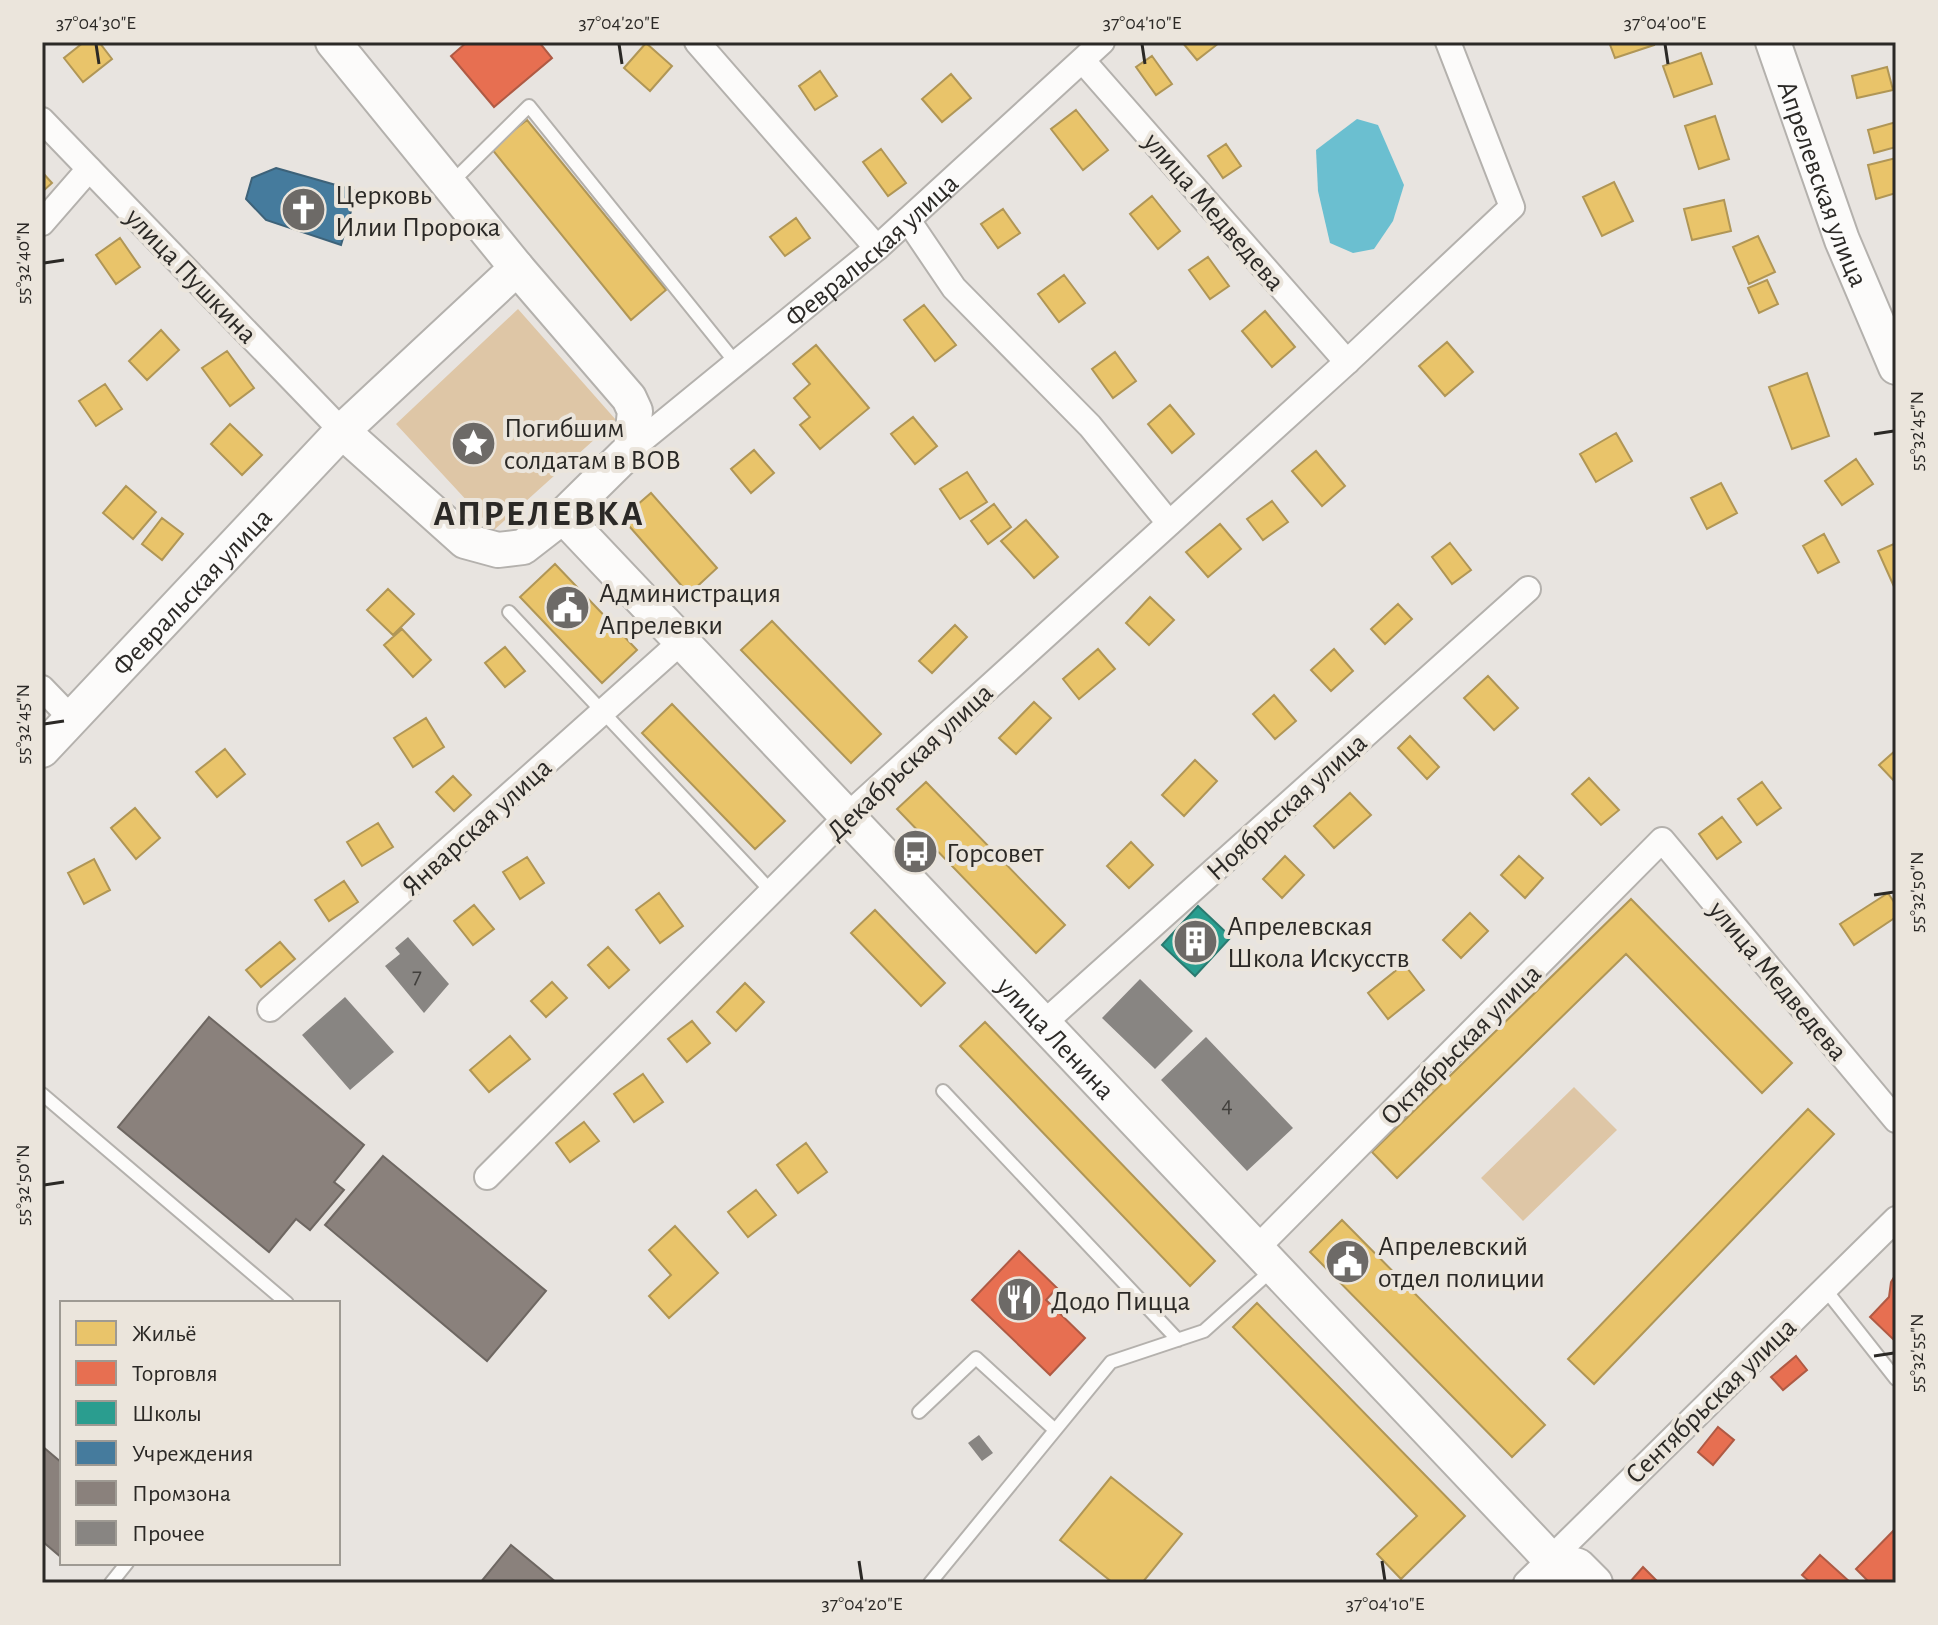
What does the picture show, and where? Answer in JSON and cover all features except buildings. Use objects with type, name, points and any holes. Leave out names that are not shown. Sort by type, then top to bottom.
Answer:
[{"type":"street","points":[[333,42],[517,268],[629,398],[635,411],[631,449],[563,516],[523,547],[498,550],[465,541],[342,431]]},
{"type":"street","points":[[697,42],[877,248]]},
{"type":"street","name":"Февральская улица","points":[[631,449],[877,248],[1102,42]]},
{"type":"street","name":"Декабрьская улица","points":[[487,1177],[848,815],[1347,362],[1512,207],[1448,42]]},
{"type":"street","name":"Апрелевская улица","points":[[1773,42],[1842,240],[1896,367]]},
{"type":"street","name":"улица Медведева","points":[[1083,61],[1347,362]]},
{"type":"street","name":"улица Пушкина","points":[[42,120],[342,431]]},
{"type":"street","points":[[42,223],[89,169]]},
{"type":"street","points":[[908,220],[954,288],[1090,426],[1169,523]]},
{"type":"street","name":"Февральская улица","points":[[42,750],[342,431],[517,268]]},
{"type":"street","name":"улица Ленина","points":[[563,516],[1045,1022],[1552,1571],[1578,1566],[1595,1583]]},
{"type":"street","name":"Ноябрьская улица","points":[[1045,1022],[1528,589]]},
{"type":"street","name":"Январская улица","points":[[270,1009],[682,641]]},
{"type":"street","points":[[42,688],[72,719]]},
{"type":"street","name":"улица Медведева","points":[[1662,840],[1896,1120]]},
{"type":"street","name":"Октябрьская улица","points":[[1266,1258],[1662,840]]},
{"type":"street","name":"Сентябрьская улица","points":[[1526,1583],[1552,1571],[1896,1219]]},
{"type":"lane","points":[[448,185],[529,106],[736,363]]},
{"type":"lane","points":[[509,612],[771,891]]},
{"type":"lane","points":[[943,1091],[1178,1340]]},
{"type":"lane","points":[[42,1094],[285,1301]]},
{"type":"lane","points":[[930,1583],[1111,1362],[1204,1331],[1266,1258]]},
{"type":"lane","points":[[1825,1289],[1896,1379]]},
{"type":"lane","points":[[919,1412],[976,1358],[1055,1430]]},
{"type":"lane","points":[[111,1583],[125,1565]]},
{"type":"shaded area","points":[[518,309],[616,420],[494,530],[396,424]]},
{"type":"shaded area","points":[[1574,1087],[1617,1130],[1523,1221],[1481,1178]]},
{"type":"water","points":[[1357,119],[1378,125],[1404,185],[1393,221],[1374,249],[1353,253],[1330,243],[1318,191],[1316,150]]},
{"type":"place","name":"Церковь Илии Пророка","points":[[304,210]]},
{"type":"place","name":"Погибшим солдатам в ВОВ","points":[[473,443]]},
{"type":"place","name":"Администрация Апрелевки","points":[[568,608]]},
{"type":"place","name":"Горсовет","points":[[915,852]]},
{"type":"place","name":"Апрелевская Школа Искусств","points":[[1196,941]]},
{"type":"place","name":"Апрелевский отдел полиции","points":[[1347,1261]]},
{"type":"place","name":"Додо Пицца","points":[[1020,1300]]},
{"type":"district","name":"АПРЕЛЕВКА","points":[[539,512]]}]
